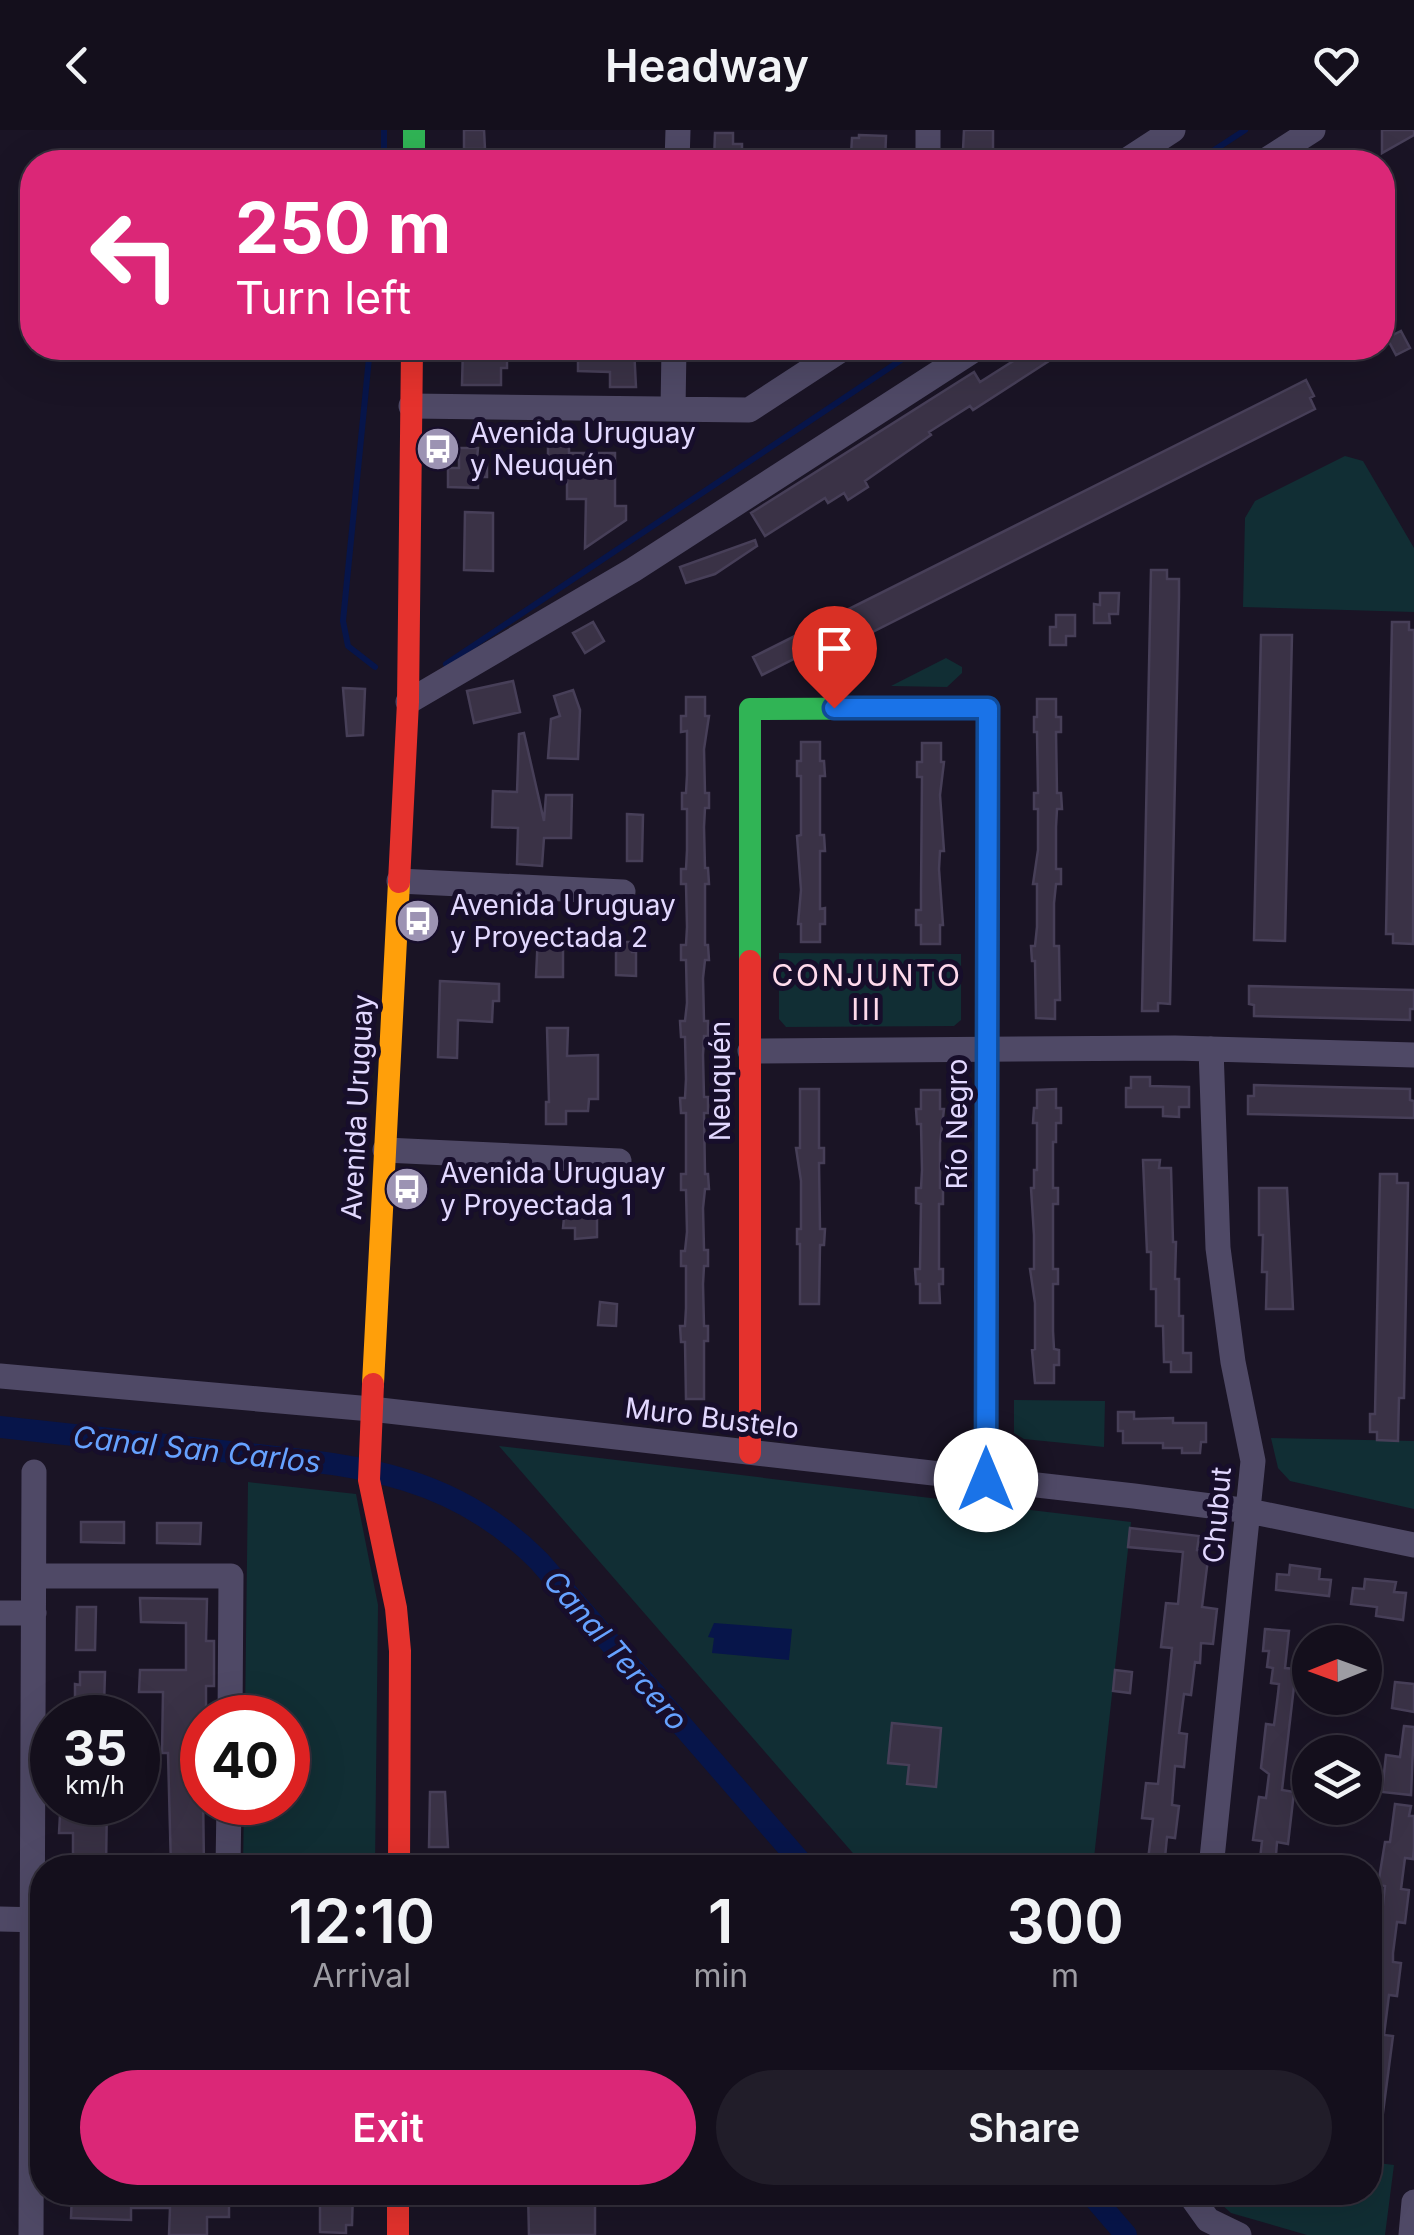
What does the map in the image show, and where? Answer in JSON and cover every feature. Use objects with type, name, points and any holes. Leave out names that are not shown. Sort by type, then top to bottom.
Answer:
[{"type":"street","points":[[1142,150],[1173,130]]},
{"type":"street","points":[[1281,150],[1313,130]]},
{"type":"street","name":"Avenida Uruguay","points":[[399,1855],[400,1651],[396,1608],[369,1470],[408,702],[412,360]]},
{"type":"street","points":[[673,409],[674,360]]},
{"type":"street","points":[[411,406],[750,410],[826,360]]},
{"type":"street","points":[[408,702],[633,570],[958,360]]},
{"type":"street","name":"Río Negro","points":[[750,708],[988,708],[986,1480]]},
{"type":"street","name":"Neuquén","points":[[750,708],[750,1453]]},
{"type":"street","points":[[398,881],[623,892]]},
{"type":"street","points":[[750,1051],[1212,1049],[1414,1055]]},
{"type":"street","name":"Chubut","points":[[1212,1049],[1218,1248],[1233,1362],[1253,1461],[1212,1855]]},
{"type":"street","points":[[385,1150],[620,1161]]},
{"type":"street","name":"Muro Bustelo","points":[[0,1376],[371,1409],[1249,1511],[1414,1545]]},
{"type":"street","points":[[34,1472],[36,1855]]},
{"type":"street","points":[[34,1576],[231,1576],[230,1695]]},
{"type":"street","points":[[0,1613],[34,1613]]},
{"type":"street","points":[[228,1825],[228,1855]]},
{"type":"street","points":[[0,1919],[30,1920]]},
{"type":"street","points":[[1410,2235],[1414,2202]]},
{"type":"street","points":[[31,2235],[33,2205]]},
{"type":"street","points":[[398,2205],[398,2235]]},
{"type":"street","points":[[1197,2205],[1208,2220],[1239,2235]]},
{"type":"green space","points":[[1345,456],[1363,461],[1414,548],[1414,612],[1243,607],[1245,518],[1255,501]]},
{"type":"green space","points":[[946,658],[962,667],[962,673],[947,687],[891,686]]},
{"type":"green space","points":[[779,953],[961,954],[961,1020],[954,1026],[786,1027],[779,1019]]},
{"type":"green space","points":[[1014,1400],[1105,1401],[1104,1447],[1024,1439],[1014,1433]]},
{"type":"green space","points":[[1271,1438],[1414,1441],[1414,1509],[1290,1481],[1278,1468]]},
{"type":"green space","points":[[499,1446],[1131,1522],[1094,1855],[855,1855]]},
{"type":"green space","points":[[248,1482],[356,1494],[378,1605],[375,1855],[243,1855],[244,1825],[310,1825],[310,1695],[245,1695]]},
{"type":"green space","points":[[1382,2164],[1394,2165],[1385,2235],[1307,2235],[1231,2213],[1222,2205],[1382,2205]]},
{"type":"shaded area","points":[[714,1623],[792,1629],[789,1660],[712,1653],[714,1638],[708,1637]]},
{"type":"building","points":[[464,130],[484,130],[485,149],[464,149]]},
{"type":"building","points":[[964,130],[993,130],[993,150],[963,150]]},
{"type":"building","points":[[1382,130],[1414,130],[1414,135],[1382,150]]},
{"type":"building","points":[[715,133],[733,133],[733,144],[742,144],[742,150],[714,150]]},
{"type":"building","points":[[886,136],[885,150],[851,150],[852,138]]},
{"type":"building","points":[[1401,331],[1410,348],[1396,355],[1395,353],[1395,334]]},
{"type":"building","points":[[463,360],[507,360],[507,368],[501,368],[501,385],[462,385]]},
{"type":"building","points":[[578,360],[635,360],[636,387],[610,387],[610,372],[578,371]]},
{"type":"building","points":[[1015,360],[1050,360],[973,410],[970,406],[929,432],[931,435],[865,481],[868,487],[848,500],[844,493],[828,503],[825,498],[765,536],[751,513],[974,372],[980,382]]},
{"type":"building","points":[[1306,380],[1315,409],[801,668],[796,658],[762,675],[753,657]]},
{"type":"building","points":[[548,440],[569,440],[569,453],[615,453],[615,506],[626,506],[626,520],[585,548],[586,499],[567,499],[567,475],[548,475]]},
{"type":"building","points":[[459,448],[478,448],[477,459],[487,459],[487,477],[478,477],[478,488],[448,487],[448,468],[459,468]]},
{"type":"building","points":[[465,512],[493,513],[493,571],[464,570]]},
{"type":"building","points":[[755,540],[757,546],[715,574],[686,583],[680,567]]},
{"type":"building","points":[[1151,570],[1167,570],[1167,579],[1179,579],[1179,597],[1170,1004],[1158,1003],[1158,1011],[1142,1011]]},
{"type":"building","points":[[1100,593],[1119,593],[1118,614],[1109,614],[1110,623],[1094,623],[1094,604],[1100,605]]},
{"type":"building","points":[[1056,615],[1075,615],[1075,636],[1066,636],[1066,645],[1050,645],[1050,627],[1056,627]]},
{"type":"building","points":[[593,622],[604,641],[585,653],[573,633]]},
{"type":"building","points":[[1392,622],[1409,622],[1409,630],[1414,630],[1413,944],[1393,943],[1393,934],[1386,934]]},
{"type":"building","points":[[1261,635],[1292,635],[1285,941],[1254,940]]},
{"type":"building","points":[[513,681],[520,712],[474,723],[467,691]]},
{"type":"building","points":[[343,688],[365,689],[363,735],[347,736]]},
{"type":"building","points":[[573,690],[580,710],[578,759],[548,758],[551,719],[560,716],[554,696]]},
{"type":"building","points":[[686,697],[705,697],[705,716],[709,716],[704,749],[705,793],[709,793],[704,827],[709,884],[705,884],[705,945],[709,960],[705,960],[703,978],[708,1036],[704,1036],[703,1055],[704,1097],[708,1097],[708,1113],[704,1113],[705,1174],[709,1189],[705,1189],[703,1208],[704,1250],[708,1250],[703,1284],[704,1326],[708,1326],[708,1341],[704,1341],[704,1399],[686,1399],[685,1342],[681,1342],[680,1326],[685,1326],[686,1266],[681,1266],[681,1251],[685,1251],[687,1232],[686,1190],[681,1190],[681,1174],[686,1174],[686,1113],[681,1113],[680,1098],[685,1098],[686,1079],[685,1037],[681,1037],[680,1021],[685,1021],[687,1003],[686,960],[681,960],[687,927],[686,884],[681,884],[687,850],[687,809],[682,809],[682,793],[686,793],[687,731],[681,732]]},
{"type":"building","points":[[1037,699],[1056,699],[1056,717],[1061,717],[1061,732],[1056,732],[1057,793],[1061,793],[1062,809],[1057,809],[1056,827],[1056,869],[1061,869],[1061,884],[1056,884],[1054,903],[1060,1000],[1055,1000],[1055,1019],[1036,1018],[1031,946],[1035,946],[1037,927],[1037,884],[1033,884],[1038,850],[1038,809],[1034,809],[1034,793],[1038,793],[1034,732]]},
{"type":"building","points":[[524,733],[544,821],[546,795],[572,795],[571,838],[544,838],[542,866],[517,864],[518,828],[492,827],[493,791],[517,792],[519,734]]},
{"type":"building","points":[[801,742],[820,742],[820,761],[824,761],[825,776],[820,776],[820,835],[824,835],[825,851],[820,851],[820,909],[825,908],[825,924],[820,924],[820,942],[801,942],[798,924],[801,776],[797,776],[797,761],[801,761]]},
{"type":"building","points":[[922,743],[941,743],[944,762],[940,795],[944,851],[940,851],[939,869],[943,925],[940,944],[921,944],[921,925],[916,925],[916,910],[921,910],[922,777],[917,777],[917,762],[922,762]]},
{"type":"building","points":[[627,814],[643,815],[642,861],[627,861]]},
{"type":"building","points":[[538,934],[563,935],[563,977],[536,977]]},
{"type":"building","points":[[616,942],[632,942],[636,976],[616,975]]},
{"type":"building","points":[[440,981],[499,984],[499,1001],[493,1001],[492,1022],[458,1020],[457,1058],[438,1057]]},
{"type":"building","points":[[1249,986],[1414,990],[1414,1009],[1410,1009],[1410,1020],[1254,1016]]},
{"type":"building","points":[[547,1028],[568,1028],[567,1056],[598,1055],[598,1099],[589,1099],[588,1111],[566,1111],[566,1124],[546,1124]]},
{"type":"building","points":[[1131,1077],[1150,1077],[1150,1086],[1189,1087],[1189,1107],[1179,1107],[1179,1117],[1163,1116],[1163,1107],[1126,1107],[1126,1088],[1131,1088]]},
{"type":"building","points":[[1254,1085],[1410,1089],[1414,1118],[1248,1114],[1248,1096],[1254,1096]]},
{"type":"building","points":[[800,1089],[819,1089],[819,1148],[824,1148],[824,1163],[819,1163],[820,1229],[825,1229],[824,1245],[820,1245],[819,1304],[800,1304],[797,1229],[801,1229],[801,1181],[796,1148],[800,1148]]},
{"type":"building","points":[[1056,1089],[1061,1123],[1056,1123],[1053,1142],[1053,1188],[1058,1188],[1058,1204],[1053,1204],[1053,1269],[1058,1269],[1058,1284],[1053,1284],[1053,1331],[1059,1365],[1054,1365],[1054,1383],[1035,1383],[1035,1303],[1030,1269],[1034,1269],[1031,1188],[1037,1170],[1034,1108],[1037,1090]]},
{"type":"building","points":[[921,1090],[940,1090],[940,1109],[944,1109],[940,1143],[940,1303],[920,1303],[920,1284],[916,1284],[915,1269],[920,1269],[921,1204],[916,1203],[916,1188],[921,1188],[922,1170],[921,1124],[917,1124],[916,1109],[921,1109]]},
{"type":"building","points":[[1143,1160],[1160,1160],[1159,1168],[1171,1168],[1175,1279],[1179,1279],[1179,1316],[1183,1316],[1183,1353],[1191,1353],[1191,1372],[1171,1372],[1171,1362],[1164,1362],[1163,1326],[1156,1326],[1156,1289],[1151,1289],[1151,1252],[1147,1252]]},
{"type":"building","points":[[1380,1174],[1397,1174],[1397,1183],[1408,1183],[1404,1398],[1399,1398],[1398,1441],[1377,1440],[1377,1432],[1370,1432],[1370,1414],[1375,1414]]},
{"type":"building","points":[[1259,1188],[1287,1188],[1293,1309],[1266,1309],[1267,1272],[1262,1272]]},
{"type":"building","points":[[597,1206],[597,1237],[575,1239],[575,1228],[563,1228],[565,1208]]},
{"type":"building","points":[[600,1302],[617,1304],[616,1326],[598,1325]]},
{"type":"building","points":[[1118,1412],[1134,1412],[1134,1419],[1173,1418],[1173,1423],[1206,1423],[1206,1442],[1201,1442],[1200,1453],[1163,1448],[1163,1443],[1123,1443],[1123,1431],[1118,1431]]},
{"type":"building","points":[[81,1522],[124,1522],[124,1543],[81,1542]]},
{"type":"building","points":[[157,1523],[201,1523],[200,1544],[157,1543]]},
{"type":"building","points":[[1130,1528],[1199,1536],[1197,1550],[1209,1551],[1202,1607],[1217,1609],[1213,1644],[1201,1643],[1191,1695],[1184,1694],[1179,1733],[1187,1734],[1184,1767],[1175,1766],[1172,1805],[1179,1806],[1175,1838],[1167,1837],[1165,1855],[1149,1855],[1153,1819],[1142,1818],[1146,1783],[1158,1784],[1172,1648],[1161,1647],[1166,1603],[1178,1604],[1183,1552],[1128,1547]]},
{"type":"building","points":[[1290,1565],[1320,1569],[1319,1579],[1331,1580],[1329,1596],[1276,1590],[1277,1574],[1289,1575]]},
{"type":"building","points":[[1365,1579],[1396,1582],[1394,1592],[1406,1593],[1403,1620],[1376,1616],[1377,1607],[1351,1604],[1353,1588],[1364,1589]]},
{"type":"building","points":[[140,1598],[207,1599],[206,1641],[214,1641],[214,1686],[206,1686],[206,1695],[180,1695],[180,1825],[203,1825],[204,1855],[171,1855],[168,1753],[162,1753],[163,1692],[139,1692],[140,1670],[186,1670],[186,1623],[141,1622]]},
{"type":"building","points":[[77,1607],[96,1607],[95,1650],[76,1650]]},
{"type":"building","points":[[1265,1629],[1289,1631],[1285,1668],[1292,1669],[1292,1704],[1282,1790],[1292,1792],[1292,1809],[1288,1844],[1277,1842],[1276,1855],[1260,1855],[1262,1841],[1253,1840],[1259,1797],[1266,1798],[1269,1774],[1261,1768],[1266,1724],[1274,1725],[1279,1684],[1271,1683],[1269,1651],[1263,1651]]},
{"type":"building","points":[[1115,1670],[1132,1672],[1130,1693],[1113,1691]]},
{"type":"building","points":[[80,1672],[105,1672],[104,1695],[75,1695],[75,1684],[80,1685]]},
{"type":"building","points":[[1395,1682],[1414,1684],[1414,1712],[1392,1708]]},
{"type":"building","points":[[892,1723],[941,1728],[936,1787],[907,1784],[909,1765],[888,1763]]},
{"type":"building","points":[[1404,1726],[1414,1727],[1411,1795],[1382,1792],[1386,1755],[1400,1757]]},
{"type":"building","points":[[430,1792],[445,1792],[448,1847],[429,1847]]},
{"type":"building","points":[[1395,1804],[1411,1806],[1413,1859],[1405,1858],[1401,1889],[1409,1890],[1405,1923],[1397,1922],[1393,1953],[1393,1962],[1401,1963],[1397,1996],[1389,1995],[1384,2035],[1393,2036],[1382,2120],[1382,1860],[1385,1842],[1390,1842]]},
{"type":"building","points":[[59,1825],[107,1825],[106,1855],[73,1855],[73,1833],[59,1833]]},
{"type":"building","points":[[72,2205],[229,2205],[229,2217],[207,2217],[207,2235],[169,2235],[170,2208],[131,2208],[131,2220],[71,2218]]},
{"type":"building","points":[[320,2205],[353,2205],[352,2225],[346,2225],[346,2233],[320,2232]]},
{"type":"building","points":[[528,2205],[595,2205],[595,2235],[529,2235]]},
{"type":"waterway","points":[[384,130],[384,150]]},
{"type":"waterway","points":[[1214,150],[1245,130]]},
{"type":"waterway","points":[[369,360],[343,621],[348,646],[375,667]]},
{"type":"waterway","points":[[446,664],[901,360]]},
{"type":"waterway","name":"Canal Tercero","points":[[0,1427],[351,1467],[430,1489],[467,1506],[504,1530],[539,1561],[795,1855]]},
{"type":"waterway","name":"Canal Tercero","points":[[1100,2205],[1126,2235]]},
{"type":"traffic: fast","points":[[414,130],[414,150]]},
{"type":"traffic: fast","points":[[750,961],[750,709],[988,708],[988,842]]},
{"type":"traffic: slow","points":[[986,1480],[988,842]]},
{"type":"traffic: slow","points":[[373,1384],[399,882]]},
{"type":"traffic: jam","points":[[399,882],[408,702],[412,360]]},
{"type":"traffic: jam","points":[[750,961],[750,1453]]},
{"type":"traffic: jam","points":[[373,1384],[369,1480],[396,1608],[400,1651],[399,1855]]},
{"type":"traffic: jam","points":[[398,2205],[398,2235]]},
{"type":"place","name":"Avenida Uruguay y Neuquén","points":[[438,449]]},
{"type":"place","name":"Avenida Uruguay y Proyectada 2","points":[[418,921]]},
{"type":"place","name":"Avenida Uruguay y Proyectada 1","points":[[407,1189]]},
{"type":"district","name":"CONJUNTO III","points":[[867,992]]},
{"type":"route","points":[[834,708],[988,708],[986,1480]]},
{"type":"water label","name":"Canal San Carlos","points":[[197,1449]]}]
